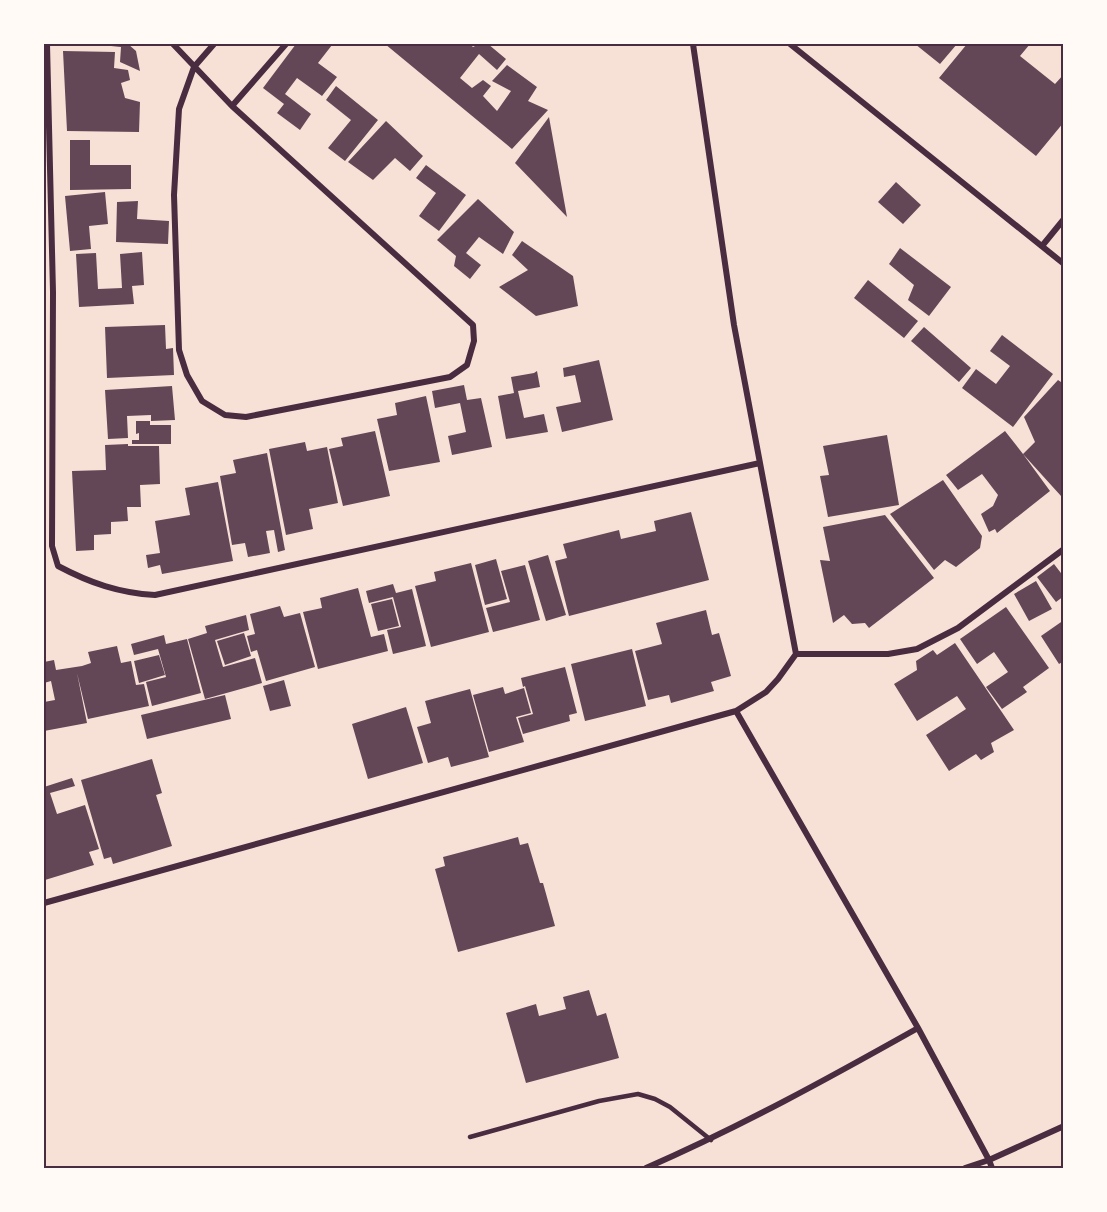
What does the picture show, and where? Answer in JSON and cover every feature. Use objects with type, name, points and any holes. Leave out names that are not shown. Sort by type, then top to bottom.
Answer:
[{"type":"street","points":[[47,44],[53,292],[52,546],[58,566],[108,589],[155,595],[760,464]]},
{"type":"street","points":[[173,44],[194,67],[232,106],[472,325],[474,341],[467,365],[450,377],[246,417],[225,415],[202,401],[187,375],[179,350],[174,195],[179,109],[194,67],[214,44]]},
{"type":"street","points":[[232,106],[286,44]]},
{"type":"street","points":[[44,903],[736,711],[766,693],[778,679],[796,654],[734,325],[693,44]]},
{"type":"street","points":[[795,45],[1064,264]]},
{"type":"street","points":[[1042,246],[1064,219]]},
{"type":"street","points":[[796,654],[857,652],[888,654],[917,649],[958,628],[1064,549]]},
{"type":"street","points":[[736,711],[918,1028],[992,1168]]},
{"type":"street","points":[[646,1168],[711,1140],[816,1086],[918,1028]]},
{"type":"street","points":[[965,1168],[989,1160],[1064,1126]]},
{"type":"lane","points":[[470,1137],[599,1101],[638,1094],[670,1107],[711,1140]]},
{"type":"building","points":[[101,44],[128,44],[136,51],[140,71],[120,62],[121,47]]},
{"type":"building","points":[[296,44],[332,45],[318,63],[337,77],[322,96],[297,78],[285,94],[311,114],[300,130],[277,113],[284,104],[263,88]]},
{"type":"building","points":[[385,44],[470,44],[473,47],[488,44],[506,59],[497,70],[479,54],[460,78],[472,88],[483,80],[491,86],[483,96],[497,111],[511,91],[492,81],[507,65],[537,87],[528,101],[548,110],[512,149]]},
{"type":"building","points":[[915,44],[957,44],[940,64]]},
{"type":"building","points":[[967,44],[1030,44],[1020,56],[1055,84],[1064,74],[1064,122],[1036,156],[939,78]]},
{"type":"building","points":[[63,51],[115,52],[114,68],[128,70],[130,80],[121,83],[125,98],[140,102],[139,132],[67,131]]},
{"type":"building","points":[[336,86],[378,120],[345,161],[328,148],[351,120],[326,100]]},
{"type":"building","points":[[549,117],[567,217],[515,163]]},
{"type":"building","points":[[386,121],[423,156],[410,171],[395,158],[373,180],[348,162]]},
{"type":"building","points":[[70,140],[90,140],[90,165],[131,165],[131,189],[70,190]]},
{"type":"building","points":[[426,165],[466,195],[439,231],[419,216],[436,193],[416,178]]},
{"type":"building","points":[[896,182],[921,205],[903,224],[878,202]]},
{"type":"building","points":[[105,192],[108,224],[89,226],[91,249],[70,251],[65,196]]},
{"type":"building","points":[[478,199],[514,232],[503,254],[479,237],[466,253],[481,265],[470,279],[454,266],[456,256],[437,240]]},
{"type":"building","points":[[138,201],[137,219],[169,221],[168,244],[116,242],[117,202]]},
{"type":"building","points":[[522,241],[573,276],[578,306],[536,316],[499,287],[528,270],[512,255]]},
{"type":"building","points":[[900,248],[951,287],[929,316],[908,300],[914,285],[889,264]]},
{"type":"building","points":[[142,252],[144,285],[132,286],[134,304],[79,307],[76,254],[96,253],[98,289],[122,288],[120,254]]},
{"type":"building","points":[[868,280],[918,321],[904,338],[854,298]]},
{"type":"building","points":[[165,325],[166,349],[173,348],[174,375],[107,378],[105,327]]},
{"type":"building","points":[[924,327],[971,368],[959,382],[911,341]]},
{"type":"building","points":[[1002,335],[1053,374],[1013,427],[962,388],[976,369],[996,384],[1010,366],[990,351]]},
{"type":"building","points":[[599,360],[613,420],[562,432],[556,407],[581,402],[575,375],[564,377],[563,368]]},
{"type":"building","points":[[537,371],[540,387],[518,391],[524,418],[544,414],[548,432],[506,439],[498,396],[514,393],[511,377]]},
{"type":"building","points":[[1058,380],[1064,384],[1064,493],[1061,496],[1023,454],[1035,442],[1024,417]]},
{"type":"building","points":[[464,385],[467,400],[481,398],[492,447],[452,455],[448,436],[466,432],[460,403],[435,408],[432,391]]},
{"type":"building","points":[[172,386],[175,420],[151,421],[151,415],[127,416],[128,438],[108,439],[105,390]]},
{"type":"building","points":[[426,396],[440,462],[389,471],[377,419],[397,415],[395,403]]},
{"type":"building","points":[[136,421],[150,421],[150,425],[171,425],[171,444],[132,444],[132,440],[139,440],[139,433],[136,434]]},
{"type":"building","points":[[375,431],[390,496],[343,506],[329,449],[343,446],[341,438]]},
{"type":"building","points":[[1005,431],[1050,491],[997,533],[995,529],[989,532],[981,514],[993,506],[998,495],[982,474],[958,490],[946,475]]},
{"type":"building","points":[[887,435],[899,505],[828,517],[820,476],[829,475],[823,446]]},
{"type":"building","points":[[305,442],[307,451],[327,447],[338,503],[309,509],[313,529],[286,535],[269,449]]},
{"type":"building","points":[[128,444],[128,446],[159,446],[160,484],[140,485],[141,507],[127,507],[128,521],[111,522],[111,534],[94,535],[94,550],[76,551],[72,471],[106,470],[105,445]]},
{"type":"building","points":[[267,453],[285,550],[278,552],[274,530],[266,531],[270,553],[248,557],[245,543],[232,545],[220,476],[236,473],[233,460]]},
{"type":"building","points":[[943,480],[982,536],[980,548],[956,567],[945,560],[934,570],[890,514]]},
{"type":"building","points":[[218,482],[233,561],[162,574],[160,565],[148,568],[146,555],[160,553],[155,521],[190,515],[185,488]]},
{"type":"building","points":[[691,512],[709,580],[569,616],[555,561],[567,558],[563,544],[619,530],[621,539],[656,531],[654,521]]},
{"type":"building","points":[[885,515],[934,578],[869,628],[865,623],[852,624],[844,615],[833,623],[820,560],[830,561],[823,527]]},
{"type":"building","points":[[548,555],[566,615],[546,621],[528,561]]},
{"type":"building","points":[[496,559],[507,599],[485,605],[475,565]]},
{"type":"building","points":[[471,563],[489,632],[431,647],[415,586],[436,581],[434,572]]},
{"type":"building","points":[[1054,564],[1064,577],[1064,596],[1056,602],[1037,577]]},
{"type":"building","points":[[525,565],[540,620],[493,632],[486,608],[510,602],[501,571]]},
{"type":"building","points":[[1036,581],[1052,609],[1029,621],[1014,594]]},
{"type":"building","points":[[393,584],[396,593],[412,589],[426,646],[393,654],[387,630],[401,627],[393,597],[369,603],[366,591]]},
{"type":"building","points":[[358,588],[371,637],[384,634],[388,651],[318,669],[303,612],[322,608],[320,598]]},
{"type":"building","points":[[392,599],[399,626],[378,631],[371,604]]},
{"type":"building","points":[[280,606],[284,617],[300,613],[315,667],[266,681],[257,650],[251,652],[247,636],[255,634],[250,614]]},
{"type":"building","points":[[1006,607],[1049,668],[1023,687],[1027,692],[1002,709],[986,687],[1008,672],[994,652],[977,664],[960,639]]},
{"type":"building","points":[[706,610],[712,635],[719,633],[731,676],[711,682],[714,691],[671,703],[669,695],[648,700],[635,651],[662,644],[656,623]]},
{"type":"building","points":[[246,615],[249,630],[215,640],[223,667],[255,658],[262,683],[205,699],[188,639],[207,633],[205,626]]},
{"type":"building","points":[[1064,620],[1064,661],[1059,664],[1041,636]]},
{"type":"building","points":[[244,633],[251,656],[225,665],[217,641]]},
{"type":"building","points":[[164,635],[166,644],[187,639],[201,693],[152,706],[146,682],[166,677],[158,649],[134,655],[131,644]]},
{"type":"building","points":[[955,643],[1014,730],[991,743],[994,752],[981,760],[976,754],[949,771],[926,735],[966,709],[957,696],[917,721],[894,684],[917,670],[916,661],[933,650],[937,655]]},
{"type":"building","points":[[117,646],[121,663],[131,661],[136,685],[144,684],[149,706],[88,719],[77,673],[87,723],[44,731],[44,702],[55,700],[51,681],[44,683],[44,662],[54,660],[56,670],[82,666],[91,663],[88,652]]},
{"type":"building","points":[[632,649],[646,706],[585,721],[571,664]]},
{"type":"building","points":[[159,655],[165,675],[139,683],[134,661]]},
{"type":"building","points":[[565,667],[577,713],[569,715],[570,721],[523,734],[518,718],[533,714],[521,678]]},
{"type":"building","points":[[284,680],[291,706],[270,711],[263,686]]},
{"type":"building","points":[[503,687],[505,694],[524,688],[531,713],[516,717],[524,742],[489,752],[473,695]]},
{"type":"building","points":[[470,689],[489,757],[451,767],[448,757],[428,763],[417,727],[431,723],[425,701]]},
{"type":"building","points":[[225,695],[231,719],[147,739],[141,715]]},
{"type":"building","points":[[406,707],[423,763],[368,779],[352,724]]},
{"type":"building","points":[[152,759],[162,793],[156,795],[172,846],[113,864],[111,857],[104,859],[81,780]]},
{"type":"building","points":[[72,778],[75,786],[50,793],[57,814],[85,805],[99,849],[89,852],[94,865],[45,880],[44,787]]},
{"type":"building","points":[[518,837],[520,845],[528,843],[540,883],[543,883],[555,926],[458,952],[435,869],[445,866],[443,857]]},
{"type":"building","points":[[589,990],[597,1016],[606,1013],[619,1058],[526,1083],[506,1013],[536,1004],[539,1016],[566,1009],[563,997]]}]
